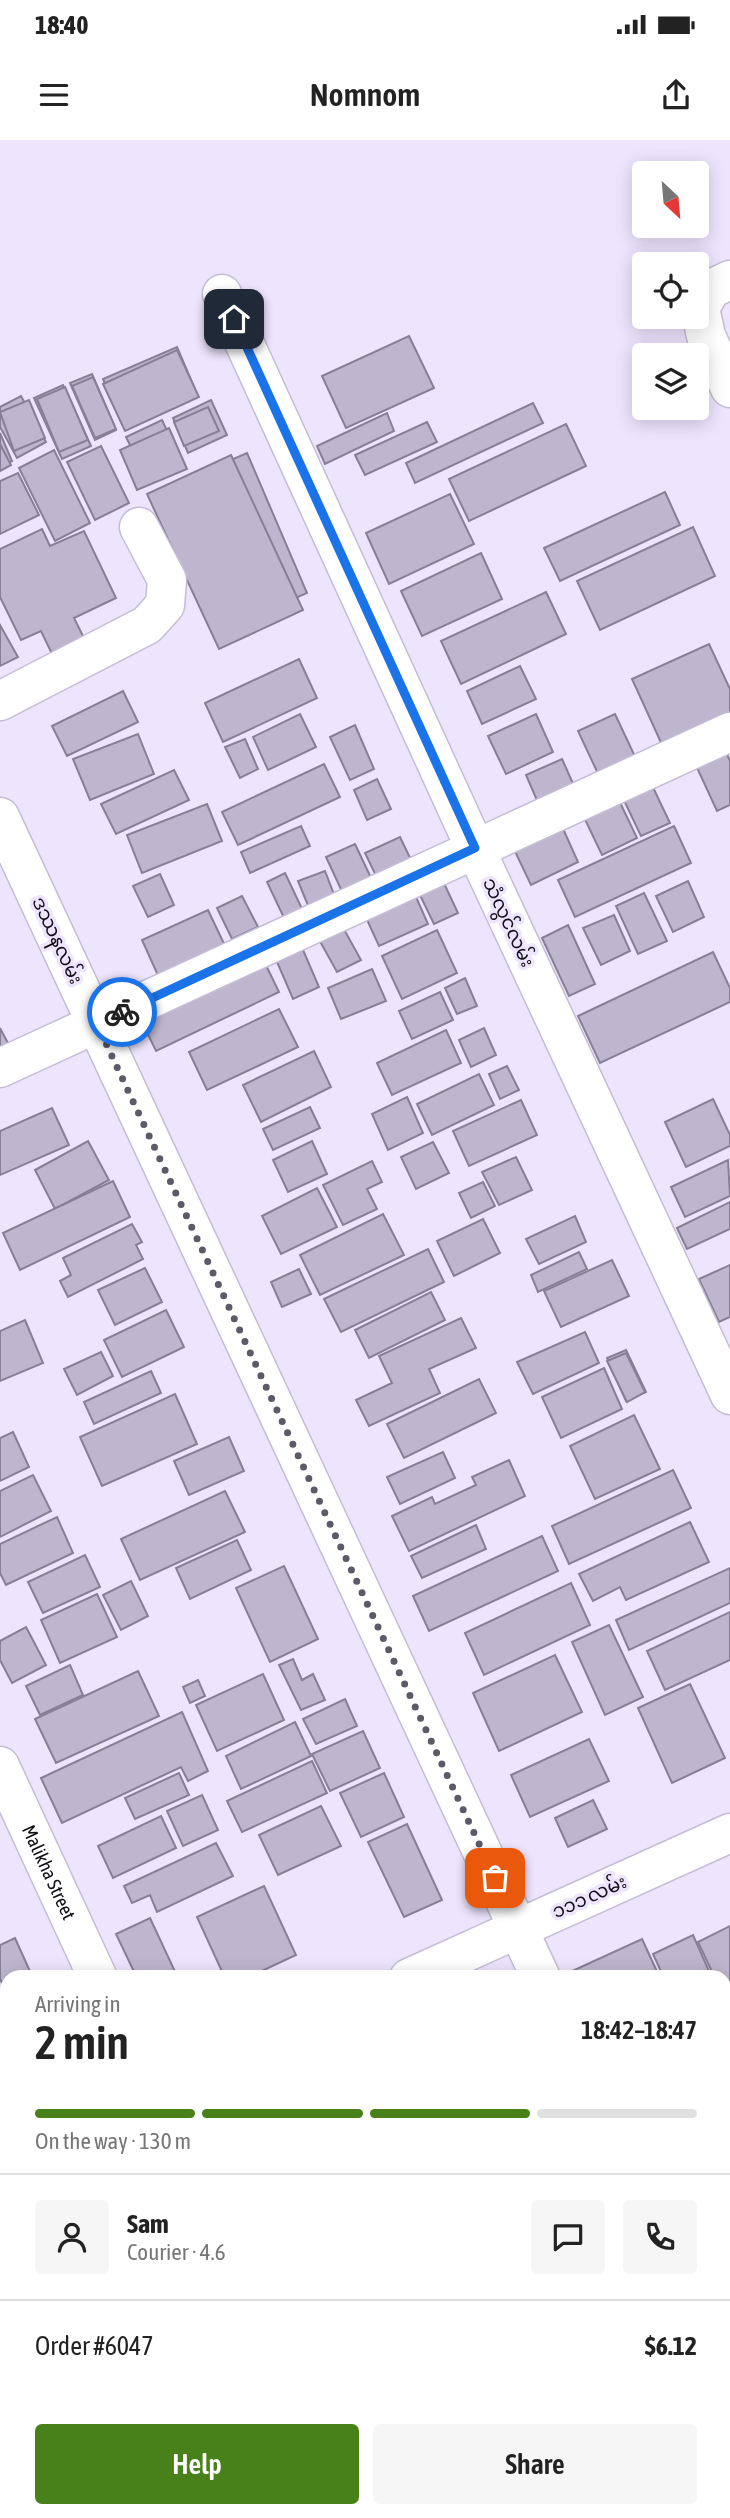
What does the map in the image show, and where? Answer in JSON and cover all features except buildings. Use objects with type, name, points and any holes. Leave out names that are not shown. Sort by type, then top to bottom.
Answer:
[{"type":"street","points":[[730,280],[710,289],[700,308],[706,336],[730,388]]},
{"type":"street","name":"သံလွင်လမ်း","points":[[222,294],[475,848],[730,1395]]},
{"type":"street","points":[[0,701],[147,625],[165,605],[167,580],[139,527]]},
{"type":"street","points":[[0,1068],[730,732]]},
{"type":"street","name":"ဒဿနလမ်း","points":[[0,817],[537,1970]]},
{"type":"street","name":"Malikha Street","points":[[0,1766],[94,1970]]},
{"type":"street","name":"၁၁၁ လမ်း","points":[[426,1970],[730,1833]]},
{"type":"way so far","points":[[122,1012],[97,1024],[495,1878]]},
{"type":"route","points":[[122,1012],[475,848],[234,319]]}]
